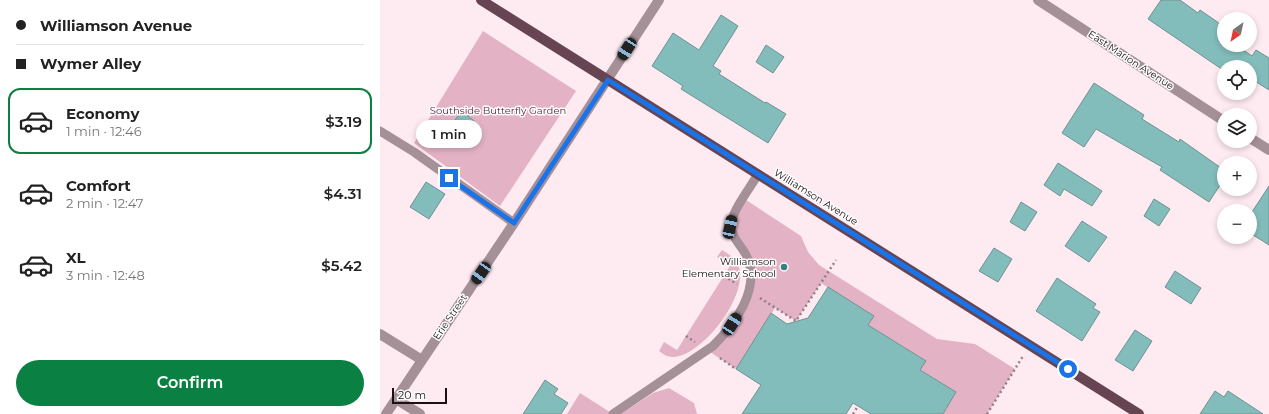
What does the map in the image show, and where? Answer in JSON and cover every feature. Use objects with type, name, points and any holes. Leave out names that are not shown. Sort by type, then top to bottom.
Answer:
[{"type":"main road","name":"Williamson Avenue","points":[[481,0],[1139,414]]},
{"type":"street","name":"Erie Street","points":[[386,414],[514,223],[659,0]]},
{"type":"street","name":"East Marion Avenue","points":[[1038,0],[1217,116]]},
{"type":"street","points":[[1257,142],[1269,150]]},
{"type":"street","points":[[380,334],[422,360]]},
{"type":"street","points":[[396,399],[420,414]]},
{"type":"lane","points":[[380,131],[414,152],[514,223]]},
{"type":"lane","points":[[613,414],[713,346],[730,328],[746,301],[752,270],[747,256],[735,240],[730,227],[733,215],[758,174]]},
{"type":"path","points":[[724,276],[796,321],[836,260]]},
{"type":"path","points":[[987,414],[1029,345]]},
{"type":"path","points":[[853,414],[858,406]]},
{"type":"green space","name":"Southside Butterfly Garden","points":[[483,31],[576,91],[500,206],[414,143]]},
{"type":"green space","points":[[743,198],[801,236],[808,252],[819,265],[937,339],[975,344],[1015,369],[987,414],[943,414],[956,392],[920,370],[926,361],[868,325],[873,316],[821,283],[796,321],[775,308],[736,369],[707,350],[738,315],[752,270],[730,227]]},
{"type":"green space","points":[[722,250],[732,257],[739,267],[740,279],[737,293],[730,308],[721,322],[697,347],[685,354],[673,357],[665,355],[659,351],[664,342],[677,350],[730,266],[717,257]]},
{"type":"green space","points":[[669,388],[694,403],[697,414],[621,414],[653,393]]},
{"type":"green space","points":[[580,393],[613,414],[567,414]]},
{"type":"building","points":[[1161,0],[1180,0],[1198,13],[1200,10],[1217,22],[1217,52],[1246,52],[1252,56],[1257,51],[1269,58],[1269,90],[1257,82],[1257,60],[1217,60],[1217,66],[1148,19]]},
{"type":"building","points":[[721,15],[738,26],[713,66],[721,71],[719,74],[765,103],[766,102],[786,114],[768,143],[681,89],[683,86],[652,66],[673,33],[699,50]]},
{"type":"building","points":[[766,45],[784,57],[773,73],[756,62]]},
{"type":"building","points":[[1094,83],[1144,115],[1142,119],[1179,142],[1180,139],[1217,165],[1217,190],[1209,202],[1160,170],[1162,167],[1096,129],[1084,147],[1062,133]]},
{"type":"building","points":[[462,111],[474,121],[464,133],[452,124]]},
{"type":"building","points":[[1058,163],[1102,191],[1092,206],[1064,189],[1060,196],[1044,185]]},
{"type":"building","points":[[426,182],[445,194],[429,219],[410,207]]},
{"type":"building","points":[[1269,186],[1269,245],[1257,237],[1257,204]]},
{"type":"building","points":[[1154,199],[1170,209],[1159,226],[1144,216]]},
{"type":"building","points":[[1021,202],[1037,212],[1025,231],[1010,222]]},
{"type":"building","points":[[1082,221],[1107,237],[1089,262],[1065,246]]},
{"type":"building","points":[[994,248],[1012,259],[998,282],[979,271]]},
{"type":"building","points":[[1175,271],[1201,288],[1191,304],[1165,287]]},
{"type":"building","points":[[1057,278],[1096,304],[1093,308],[1100,312],[1082,341],[1036,311]]},
{"type":"building","points":[[828,287],[874,316],[868,325],[926,361],[920,370],[956,392],[943,414],[871,414],[853,403],[846,414],[742,414],[761,385],[736,369],[771,313],[787,324],[808,318]]},
{"type":"building","points":[[1135,330],[1152,341],[1133,371],[1115,360]]},
{"type":"building","points":[[545,380],[558,389],[554,394],[568,403],[561,414],[523,414]]},
{"type":"building","points":[[1215,391],[1224,397],[1228,391],[1263,414],[1200,414]]},
{"type":"place","name":"Williamson Elementary School","points":[[784,267]]},
{"type":"route","points":[[449,178],[514,223],[608,80],[1068,369]]}]
